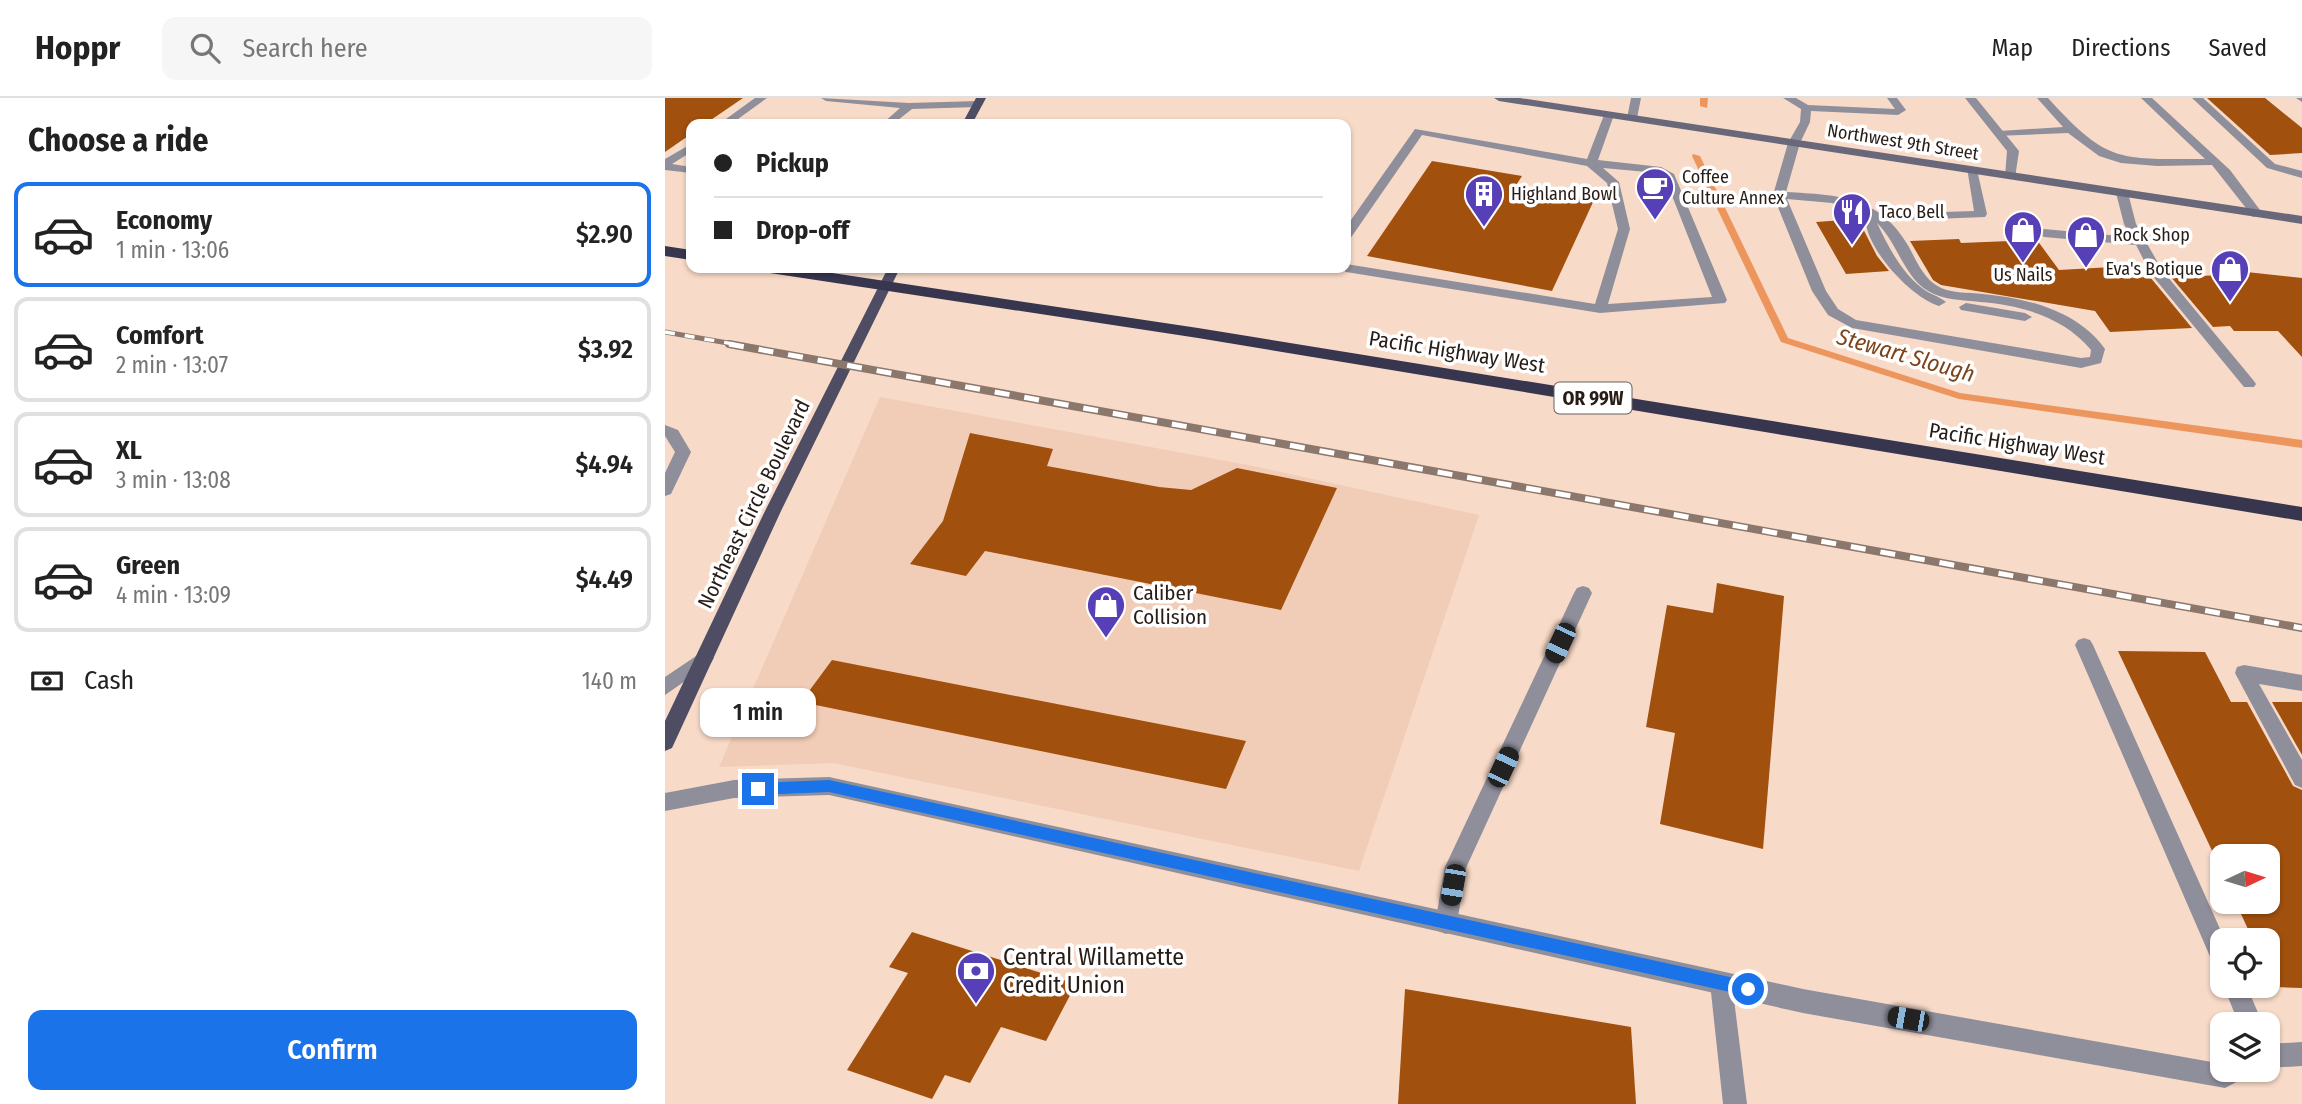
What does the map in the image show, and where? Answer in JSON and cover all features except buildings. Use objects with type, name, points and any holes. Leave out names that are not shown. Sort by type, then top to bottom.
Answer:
[{"type":"highway","points":[[665,251],[686,254]]},
{"type":"highway","name":"Pacific Highway West","points":[[800,273],[1198,333],[2302,514]]},
{"type":"main road","name":"Northwest 9th Street","points":[[1499,98],[2302,221]]},
{"type":"main road","points":[[970,119],[979,101]]},
{"type":"main road","name":"Northeast Circle Boulevard","points":[[665,741],[773,510],[891,273]]},
{"type":"street","points":[[731,119],[762,98]]},
{"type":"street","points":[[826,98],[881,101],[909,106],[979,101]]},
{"type":"street","points":[[1632,118],[1636,98]]},
{"type":"street","points":[[1788,98],[1806,108],[1898,112],[1901,110],[1892,98]]},
{"type":"street","points":[[1970,98],[2013,151],[2011,176]]},
{"type":"street","points":[[2042,98],[2071,131],[2091,148],[2129,162],[2162,165],[2215,162]]},
{"type":"street","points":[[2146,98],[2215,162],[2237,185],[2257,214]]},
{"type":"street","points":[[2197,98],[2271,166],[2302,175]]},
{"type":"street","points":[[893,119],[909,106]]},
{"type":"street","points":[[1779,195],[1842,200],[1857,203],[1873,211],[1871,223],[1884,247],[1905,278],[1919,292],[1932,300],[2070,324],[2090,337],[2098,349],[2096,360],[2081,363],[1852,324],[1833,312],[1819,292],[1779,195],[1794,143],[1805,122],[1806,108]]},
{"type":"street","points":[[1591,163],[1609,115]]},
{"type":"street","points":[[1351,229],[1419,131],[1591,163],[1661,170],[1670,176],[1720,300],[1600,309],[1351,269]]},
{"type":"street","points":[[1999,134],[2071,131]]},
{"type":"street","points":[[665,166],[686,150]]},
{"type":"street","points":[[1591,163],[1613,182],[1624,229],[1600,309]]},
{"type":"street","points":[[665,166],[686,169]]},
{"type":"street","points":[[1913,217],[1981,214],[1971,170]]},
{"type":"street","points":[[2122,193],[2130,224],[2156,271],[2249,384]]},
{"type":"street","points":[[2044,233],[2140,242]]},
{"type":"street","points":[[665,430],[673,434],[683,452],[665,490]]},
{"type":"street","points":[[1446,923],[1456,867],[1583,593]]},
{"type":"street","points":[[2084,645],[2210,931]]},
{"type":"street","points":[[665,687],[705,658]]},
{"type":"street","points":[[2302,683],[2244,673],[2302,779]]},
{"type":"street","points":[[665,802],[734,789],[829,786],[1803,1001],[2210,1073]]},
{"type":"street","points":[[1721,983],[1735,1104]]},
{"type":"street","points":[[2280,1055],[2302,1054]]},
{"type":"shaded area","name":"Caliber Collision","points":[[880,397],[1248,465],[1479,515],[1359,871],[833,763],[719,767]]},
{"type":"waterway","name":"Stewart Slough","points":[[1704,98],[1704,106]]},
{"type":"waterway","name":"Stewart Slough","points":[[1696,156],[1784,340],[1959,396],[2302,444]]},
{"type":"railway","points":[[665,332],[739,345]]},
{"type":"railway","points":[[729,344],[2302,628]]},
{"type":"place","name":"Coffee Culture Annex","points":[[1655,221]]},
{"type":"place","name":"Highland Bowl","points":[[1484,228]]},
{"type":"place","name":"Taco Bell","points":[[1852,246]]},
{"type":"place","name":"Us Nails","points":[[2023,264]]},
{"type":"place","name":"Rock Shop","points":[[2086,269]]},
{"type":"place","name":"Eva's Botique","points":[[2230,303]]},
{"type":"place","name":"Caliber Collision","points":[[1106,639]]},
{"type":"place","name":"Central Willamette Credit Union","points":[[976,1005]]},
{"type":"route","points":[[758,789],[829,786],[1748,989]]}]
